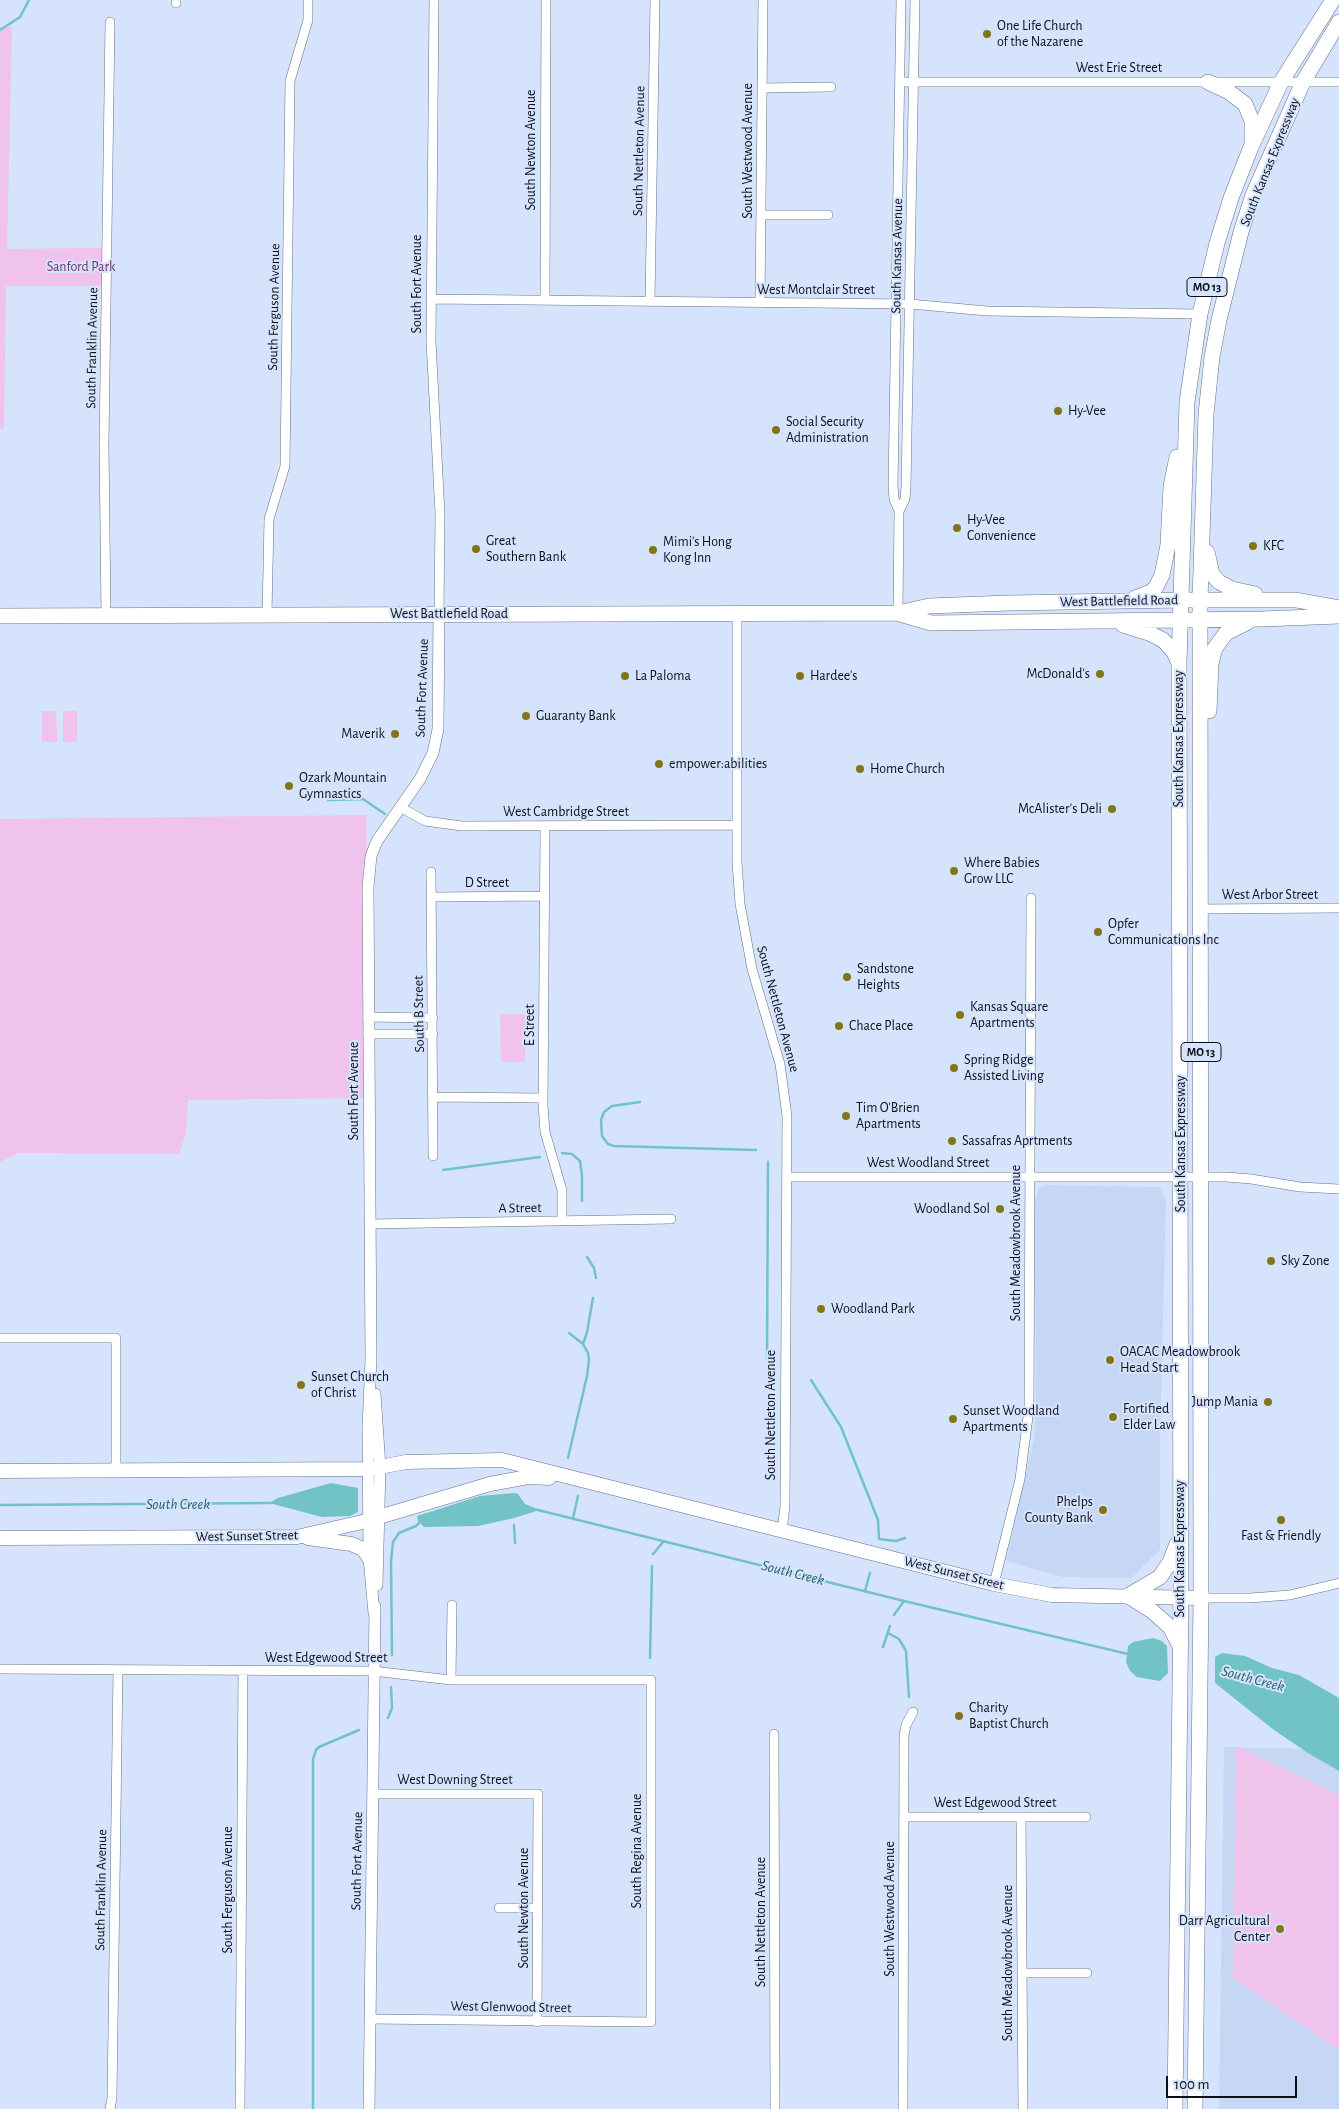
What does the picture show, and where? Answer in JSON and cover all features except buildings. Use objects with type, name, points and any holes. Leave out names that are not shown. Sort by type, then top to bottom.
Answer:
[{"type":"main road","name":"South Kansas Expressway","points":[[1175,2109],[1180,1648],[1179,600],[1185,432],[1190,368],[1200,314],[1217,243],[1231,198],[1281,82],[1333,0]]},
{"type":"main road","name":"South Kansas Expressway","points":[[1195,2109],[1201,1598],[1200,600],[1206,414],[1212,357],[1229,278],[1253,195],[1303,82],[1339,22]]},
{"type":"main road","points":[[1208,82],[1229,92],[1244,104],[1252,121],[1251,148]]},
{"type":"main road","points":[[1124,600],[1151,592],[1162,575],[1168,545],[1172,478],[1185,432]]},
{"type":"main road","points":[[1203,467],[1207,552],[1209,568],[1215,579],[1232,589],[1296,600]]},
{"type":"main road","name":"West Battlefield Road","points":[[0,616],[898,613],[928,606],[1124,600],[1296,600],[1339,608]]},
{"type":"main road","name":"West Battlefield Road","points":[[898,613],[931,622],[1200,620],[1339,616]]},
{"type":"main road","points":[[1199,794],[1207,752],[1211,664],[1214,648],[1231,629],[1262,619]]},
{"type":"main road","points":[[1074,621],[1119,625],[1149,633],[1167,644],[1174,652],[1179,663]]},
{"type":"main road","name":"West Sunset Street","points":[[0,1471],[375,1468],[406,1462],[502,1460],[994,1584],[1052,1595],[1201,1598]]},
{"type":"main road","name":"West Sunset Street","points":[[0,1538],[297,1537],[374,1518],[490,1484],[528,1477],[577,1480]]},
{"type":"main road","points":[[1180,1536],[1170,1562],[1160,1577],[1128,1596],[1152,1611],[1170,1627],[1180,1648]]},
{"type":"main road","points":[[297,1537],[351,1544],[363,1549],[369,1558]]},
{"type":"street","name":"South Ferguson Avenue","points":[[267,615],[269,519],[285,466],[290,81],[308,20],[308,0]]},
{"type":"street","name":"South Fort Avenue","points":[[369,2109],[373,1671],[374,1613],[377,1585],[374,1518],[377,1412],[371,1360],[368,872],[377,841],[428,765],[436,740],[439,704],[440,514],[431,342],[434,0]]},
{"type":"street","name":"South Newton Avenue","points":[[545,300],[546,0]]},
{"type":"street","name":"South Nettleton Avenue","points":[[650,302],[655,0]]},
{"type":"street","name":"South Westwood Avenue","points":[[760,303],[763,0]]},
{"type":"street","name":"South Kansas Avenue","points":[[898,613],[899,512],[894,499],[893,486],[901,0]]},
{"type":"street","name":"South Kansas Avenue","points":[[899,512],[905,499],[906,487],[915,0]]},
{"type":"street","name":"South Franklin Avenue","points":[[106,615],[104,444],[110,22]]},
{"type":"street","name":"West Erie Street","points":[[900,82],[1339,82]]},
{"type":"street","points":[[762,88],[831,87]]},
{"type":"street","points":[[762,215],[828,215]]},
{"type":"street","name":"West Montclair Street","points":[[432,299],[910,304],[987,310],[1200,314]]},
{"type":"street","name":"South Nettleton Avenue","points":[[737,614],[736,825],[738,884],[743,925],[752,969],[774,1041],[784,1087],[787,1137],[784,1391],[785,1506],[782,1531]]},
{"type":"street","name":"West Cambridge Street","points":[[400,807],[425,821],[442,825],[736,825]]},
{"type":"street","name":"E Street","points":[[546,826],[543,1098],[545,1132],[562,1190],[562,1221]]},
{"type":"street","name":"South B Street","points":[[431,872],[433,1156]]},
{"type":"street","name":"D Street","points":[[431,897],[544,896]]},
{"type":"street","name":"South Meadowbrook Avenue","points":[[994,1584],[1020,1479],[1028,1425],[1030,1390],[1031,898]]},
{"type":"street","name":"West Arbor Street","points":[[1200,909],[1339,908]]},
{"type":"street","points":[[368,1017],[433,1018]]},
{"type":"street","points":[[368,1034],[433,1034]]},
{"type":"street","points":[[433,1097],[543,1098]]},
{"type":"street","name":"West Woodland Street","points":[[787,1177],[1201,1177],[1242,1178],[1300,1187],[1339,1188]]},
{"type":"street","name":"A Street","points":[[370,1224],[671,1219]]},
{"type":"street","points":[[0,1338],[116,1338],[116,1471]]},
{"type":"street","name":"South Fort Avenue","points":[[374,1518],[369,1558],[374,1613]]},
{"type":"street","name":"West Sunset Street","points":[[1201,1598],[1250,1598],[1290,1595],[1339,1583]]},
{"type":"street","points":[[451,1680],[452,1605]]},
{"type":"street","name":"West Edgewood Street","points":[[0,1669],[243,1672],[373,1671],[451,1680],[651,1680]]},
{"type":"street","name":"South Franklin Avenue","points":[[110,2109],[112,2098],[118,1670]]},
{"type":"street","name":"South Ferguson Avenue","points":[[240,2109],[243,1672]]},
{"type":"street","name":"South Regina Avenue","points":[[651,1680],[651,2022]]},
{"type":"street","name":"South Westwood Avenue","points":[[904,2109],[904,1736],[906,1725],[913,1712]]},
{"type":"street","name":"South Nettleton Avenue","points":[[774,1734],[775,2109]]},
{"type":"street","name":"West Downing Street","points":[[373,1794],[538,1794]]},
{"type":"street","name":"South Newton Avenue","points":[[536,2022],[538,1794]]},
{"type":"street","name":"West Edgewood Street","points":[[904,1817],[1086,1817]]},
{"type":"street","name":"South Meadowbrook Avenue","points":[[1021,1817],[1023,2109]]},
{"type":"street","points":[[498,1908],[538,1908]]},
{"type":"street","points":[[1022,1972],[1087,1973]]},
{"type":"street","name":"West Glenwood Street","points":[[370,2019],[651,2022]]},
{"type":"shaded area","points":[[1042,1186],[1159,1187],[1166,1199],[1160,1439],[1160,1550],[1131,1578],[1062,1577],[1006,1561],[1034,1439],[1036,1413],[1035,1201],[1038,1190]]},
{"type":"shaded area","name":"Darr Agricultural Center","points":[[1224,1747],[1339,1750],[1339,2109],[1219,2109]]},
{"type":"green space","name":"Sanford Park","points":[[0,27],[12,27],[7,249],[102,248],[102,286],[6,286],[4,429],[0,429]]},
{"type":"green space","points":[[42,711],[56,711],[57,742],[42,742]]},
{"type":"green space","points":[[63,711],[77,711],[77,742],[63,742]]},
{"type":"green space","points":[[366,815],[367,852],[363,870],[364,1098],[188,1100],[186,1133],[179,1154],[18,1153],[0,1162],[0,819]]},
{"type":"green space","points":[[500,1014],[525,1014],[525,1062],[501,1062]]},
{"type":"green space","name":"Darr Agricultural Center","points":[[1236,1746],[1339,1795],[1339,2050],[1233,1978]]},
{"type":"water","points":[[331,1483],[358,1488],[358,1512],[350,1516],[322,1517],[269,1503],[278,1498]]},
{"type":"water","points":[[518,1494],[525,1504],[540,1510],[478,1526],[424,1527],[418,1521],[417,1516],[480,1496]]},
{"type":"water","points":[[1153,1638],[1162,1641],[1167,1646],[1168,1673],[1160,1681],[1137,1677],[1130,1671],[1126,1662],[1128,1646],[1133,1642]]},
{"type":"water","points":[[1222,1653],[1245,1656],[1272,1668],[1299,1675],[1339,1698],[1339,1771],[1274,1730],[1215,1683],[1215,1657]]},
{"type":"waterway","points":[[0,30],[20,17],[29,0]]},
{"type":"waterway","points":[[328,800],[363,799],[385,814]]},
{"type":"waterway","points":[[640,1102],[612,1106],[604,1112],[601,1120],[602,1136],[608,1144],[614,1146],[756,1150]]},
{"type":"waterway","points":[[562,1153],[572,1154],[580,1161],[582,1201]]},
{"type":"waterway","points":[[443,1170],[540,1157]]},
{"type":"waterway","points":[[767,1359],[768,1162]]},
{"type":"waterway","points":[[587,1257],[594,1268],[596,1278]]},
{"type":"waterway","points":[[568,1458],[587,1376],[589,1360],[588,1353],[583,1344],[593,1298]]},
{"type":"waterway","points":[[569,1333],[583,1344]]},
{"type":"waterway","points":[[811,1380],[841,1427],[878,1520],[879,1539],[896,1541],[905,1538]]},
{"type":"waterway","points":[[573,1518],[578,1496]]},
{"type":"waterway","name":"South Creek","points":[[0,1505],[271,1503]]},
{"type":"waterway","name":"South Creek","points":[[538,1510],[904,1601],[1128,1654]]},
{"type":"waterway","points":[[392,1655],[391,1561],[393,1542],[399,1533],[416,1526],[420,1522]]},
{"type":"waterway","points":[[514,1525],[515,1543]]},
{"type":"waterway","points":[[653,1554],[664,1541]]},
{"type":"waterway","points":[[650,1658],[652,1566]]},
{"type":"waterway","points":[[865,1591],[870,1573]]},
{"type":"waterway","points":[[894,1615],[904,1601]]},
{"type":"waterway","points":[[883,1647],[890,1626]]},
{"type":"waterway","points":[[888,1633],[899,1639],[906,1651],[909,1697]]},
{"type":"waterway","points":[[388,1718],[392,1708],[391,1687]]},
{"type":"waterway","points":[[313,2109],[313,1759],[319,1747],[359,1730]]},
{"type":"place","name":"One Life Church of the Nazarene","points":[[987,34]]},
{"type":"place","name":"Hy-Vee","points":[[1058,411]]},
{"type":"place","name":"Social Security Administration","points":[[776,430]]},
{"type":"place","name":"Hy-Vee Convenience","points":[[957,528]]},
{"type":"place","name":"KFC","points":[[1253,546]]},
{"type":"place","name":"Great Southern Bank","points":[[476,549]]},
{"type":"place","name":"Mimi's Hong Kong Inn","points":[[653,550]]},
{"type":"place","name":"McDonald's","points":[[1100,674]]},
{"type":"place","name":"La Paloma","points":[[625,676]]},
{"type":"place","name":"Hardee's","points":[[800,676]]},
{"type":"place","name":"Guaranty Bank","points":[[526,716]]},
{"type":"place","name":"Maverik","points":[[395,734]]},
{"type":"place","name":"empower:abilities","points":[[659,764]]},
{"type":"place","name":"Home Church","points":[[860,769]]},
{"type":"place","name":"Ozark Mountain Gymnastics","points":[[289,786]]},
{"type":"place","name":"McAlister's Deli","points":[[1112,809]]},
{"type":"place","name":"Where Babies Grow LLC","points":[[954,871]]},
{"type":"place","name":"Opfer Communications Inc","points":[[1098,932]]},
{"type":"place","name":"Sandstone Heights","points":[[847,977]]},
{"type":"place","name":"Kansas Square Apartments","points":[[960,1015]]},
{"type":"place","name":"Chace Place","points":[[839,1026]]},
{"type":"place","name":"Spring Ridge Assisted Living","points":[[954,1068]]},
{"type":"place","name":"Tim O'Brien Apartments","points":[[846,1116]]},
{"type":"place","name":"Sassafras Aprtments","points":[[952,1141]]},
{"type":"place","name":"Woodland Sol","points":[[1000,1209]]},
{"type":"place","name":"Sky Zone","points":[[1271,1261]]},
{"type":"place","name":"Woodland Park","points":[[821,1309]]},
{"type":"place","name":"OACAC Meadowbrook Head Start","points":[[1110,1360]]},
{"type":"place","name":"Sunset Church of Christ","points":[[301,1385]]},
{"type":"place","name":"Jump Mania","points":[[1268,1402]]},
{"type":"place","name":"Fortified Elder Law","points":[[1113,1417]]},
{"type":"place","name":"Sunset Woodland Apartments","points":[[953,1419]]},
{"type":"place","name":"Phelps County Bank","points":[[1103,1510]]},
{"type":"place","name":"Fast & Friendly","points":[[1281,1520]]},
{"type":"place","name":"Charity Baptist Church","points":[[959,1716]]},
{"type":"place","name":"Darr Agricultural Center","points":[[1280,1929]]}]
